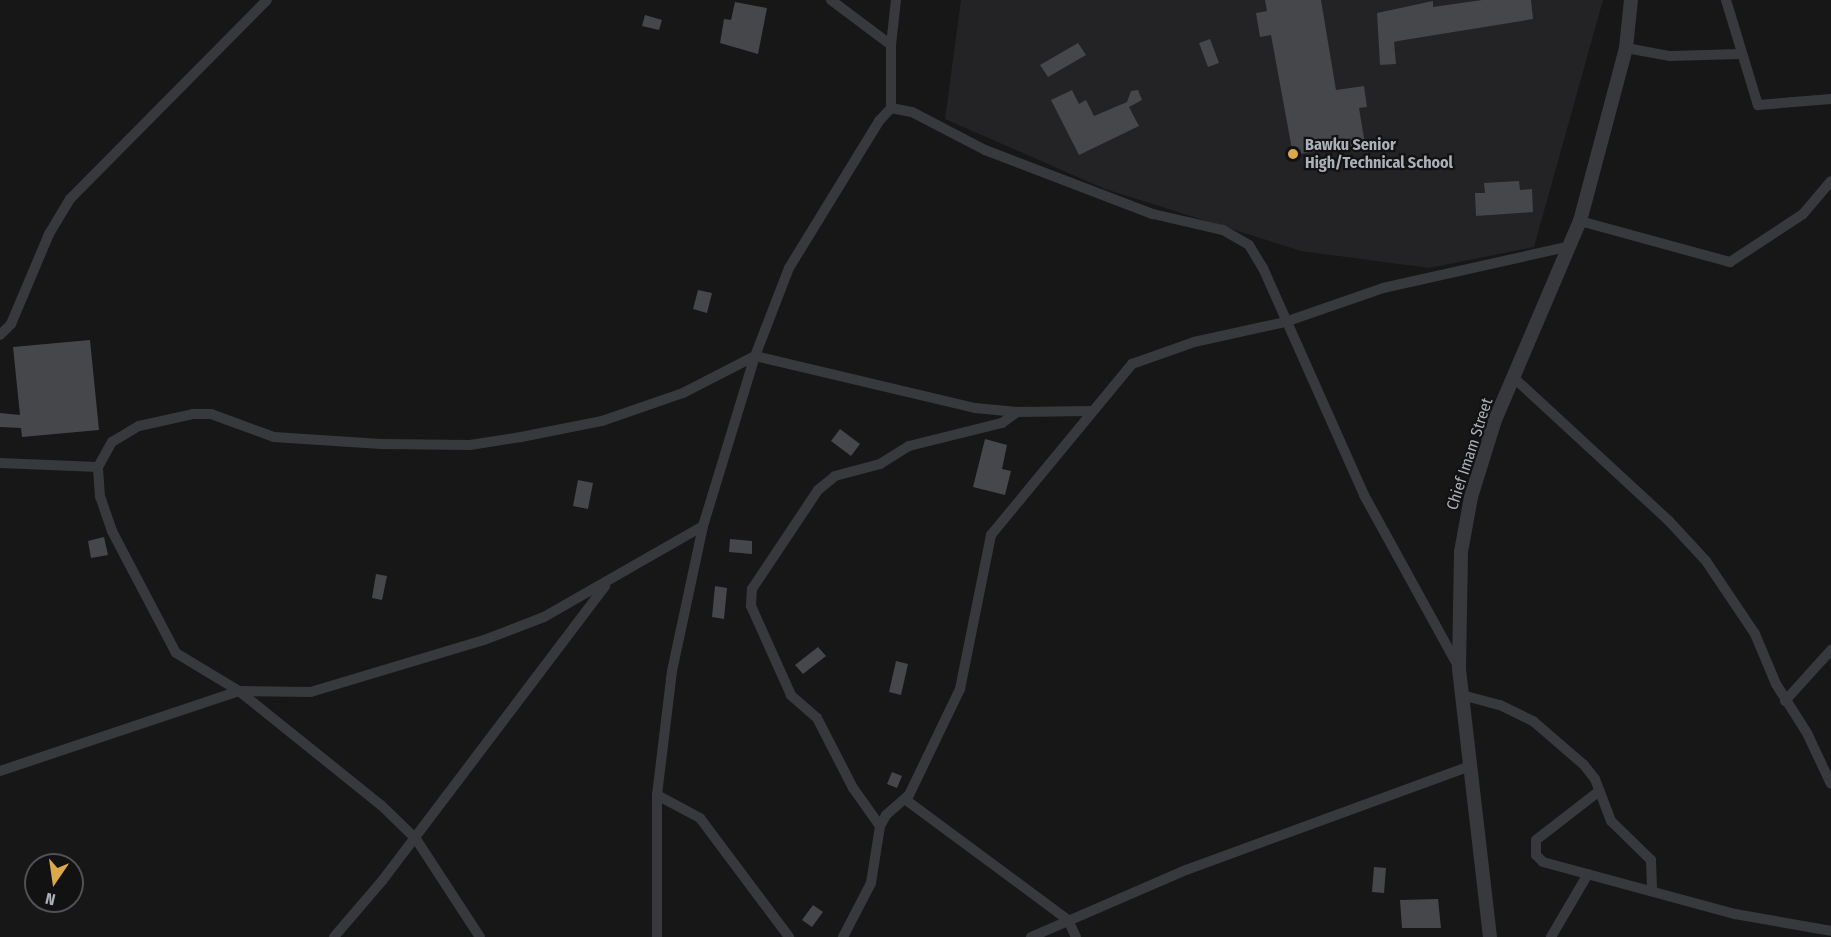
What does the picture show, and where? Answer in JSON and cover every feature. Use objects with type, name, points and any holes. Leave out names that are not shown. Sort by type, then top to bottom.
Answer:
[{"type":"street","points":[[0,334],[11,324],[49,234],[70,199],[267,0]]},
{"type":"street","points":[[831,0],[891,45]]},
{"type":"street","points":[[657,937],[657,795],[672,671],[703,526],[755,356],[789,268],[879,121],[891,108],[891,45],[896,0]]},
{"type":"street","name":"Chief Imam Street","points":[[1490,937],[1459,668],[1458,600],[1466,521],[1495,420],[1580,221],[1626,48],[1631,0]]},
{"type":"street","points":[[1726,0],[1739,54],[1758,105],[1831,99]]},
{"type":"street","points":[[1626,48],[1678,57],[1739,54]]},
{"type":"street","points":[[891,108],[912,112],[985,150],[1153,214],[1223,230],[1249,245],[1263,268],[1364,495],[1459,668]]},
{"type":"street","points":[[1580,221],[1730,262],[1803,214],[1831,181]]},
{"type":"street","points":[[843,937],[871,883],[880,826],[886,815],[906,800],[960,689],[991,535],[1092,411],[1138,360],[1194,342],[1286,322],[1383,288],[1571,246]]},
{"type":"street","points":[[480,937],[414,838],[381,805],[239,691],[176,654],[112,531],[100,497],[98,467],[112,442],[139,426],[193,414],[211,414],[274,437],[470,446],[612,418],[683,393],[755,356],[940,401],[1017,412],[1092,411]]},
{"type":"street","points":[[1513,376],[1669,521],[1706,561],[1755,634],[1785,701],[1811,742],[1831,784]]},
{"type":"street","points":[[880,826],[853,788],[817,718],[791,695],[751,606],[752,589],[818,490],[835,476],[880,464],[909,446],[1002,423],[1017,412]]},
{"type":"street","points":[[0,463],[98,467]]},
{"type":"street","points":[[0,771],[239,691],[311,692],[484,640],[544,617],[607,584],[703,526]]},
{"type":"street","points":[[334,937],[414,838],[607,584]]},
{"type":"street","points":[[1785,701],[1831,650]]},
{"type":"street","points":[[1461,695],[1500,705],[1533,722],[1584,765],[1595,779],[1598,792],[1611,821],[1651,860],[1652,889]]},
{"type":"street","points":[[1030,937],[1311,821],[1470,766]]},
{"type":"street","points":[[1598,792],[1543,833],[1534,847],[1543,862],[1652,889],[1675,900],[1735,914],[1831,930]]},
{"type":"street","points":[[657,795],[700,818],[789,937]]},
{"type":"street","points":[[906,800],[1068,920],[1076,937]]},
{"type":"street","points":[[1551,937],[1588,874]]},
{"type":"shaded area","name":"Bawku Senior High/Technical School","points":[[961,0],[1603,0],[1534,247],[1429,268],[1301,251],[1105,189],[945,119]]},
{"type":"building","points":[[1265,0],[1321,0],[1336,90],[1364,86],[1367,107],[1359,108],[1365,144],[1293,155],[1271,35],[1260,37],[1256,13],[1267,11]]},
{"type":"building","points":[[1482,0],[1531,0],[1533,19],[1394,42],[1396,64],[1380,65],[1377,13],[1433,1],[1433,7]]},
{"type":"building","points":[[735,2],[767,8],[758,54],[720,43],[724,19],[731,20]]},
{"type":"building","points":[[645,15],[662,20],[659,30],[642,26]]},
{"type":"building","points":[[1210,39],[1219,63],[1208,67],[1199,43]]},
{"type":"building","points":[[1078,43],[1086,55],[1048,77],[1040,65]]},
{"type":"building","points":[[1072,90],[1079,104],[1086,100],[1094,116],[1127,102],[1131,91],[1138,90],[1142,100],[1129,107],[1139,126],[1079,155],[1051,100]]},
{"type":"building","points":[[1519,181],[1520,190],[1532,189],[1533,212],[1476,216],[1475,193],[1485,193],[1484,183]]},
{"type":"building","points":[[698,290],[712,293],[707,313],[693,309]]},
{"type":"building","points":[[90,340],[99,430],[22,437],[21,428],[0,427],[0,413],[20,415],[13,347]]},
{"type":"building","points":[[840,429],[860,444],[851,456],[831,441]]},
{"type":"building","points":[[985,439],[1007,445],[1002,469],[1011,471],[1005,495],[973,487]]},
{"type":"building","points":[[578,480],[593,483],[588,509],[573,506]]},
{"type":"building","points":[[104,537],[108,555],[91,558],[88,541]]},
{"type":"building","points":[[730,539],[752,541],[752,554],[729,552]]},
{"type":"building","points":[[376,574],[387,576],[382,600],[372,598]]},
{"type":"building","points":[[715,586],[727,588],[724,619],[712,617]]},
{"type":"building","points":[[818,647],[826,656],[803,674],[795,665]]},
{"type":"building","points":[[896,661],[908,664],[901,695],[889,692]]},
{"type":"building","points":[[892,772],[902,776],[897,788],[887,784]]},
{"type":"building","points":[[1374,867],[1386,868],[1384,893],[1372,892]]},
{"type":"building","points":[[1438,899],[1441,928],[1402,928],[1400,900]]},
{"type":"building","points":[[813,905],[823,912],[812,927],[802,920]]},
{"type":"place","name":"Bawku Senior High/Technical School","points":[[1293,154]]}]
